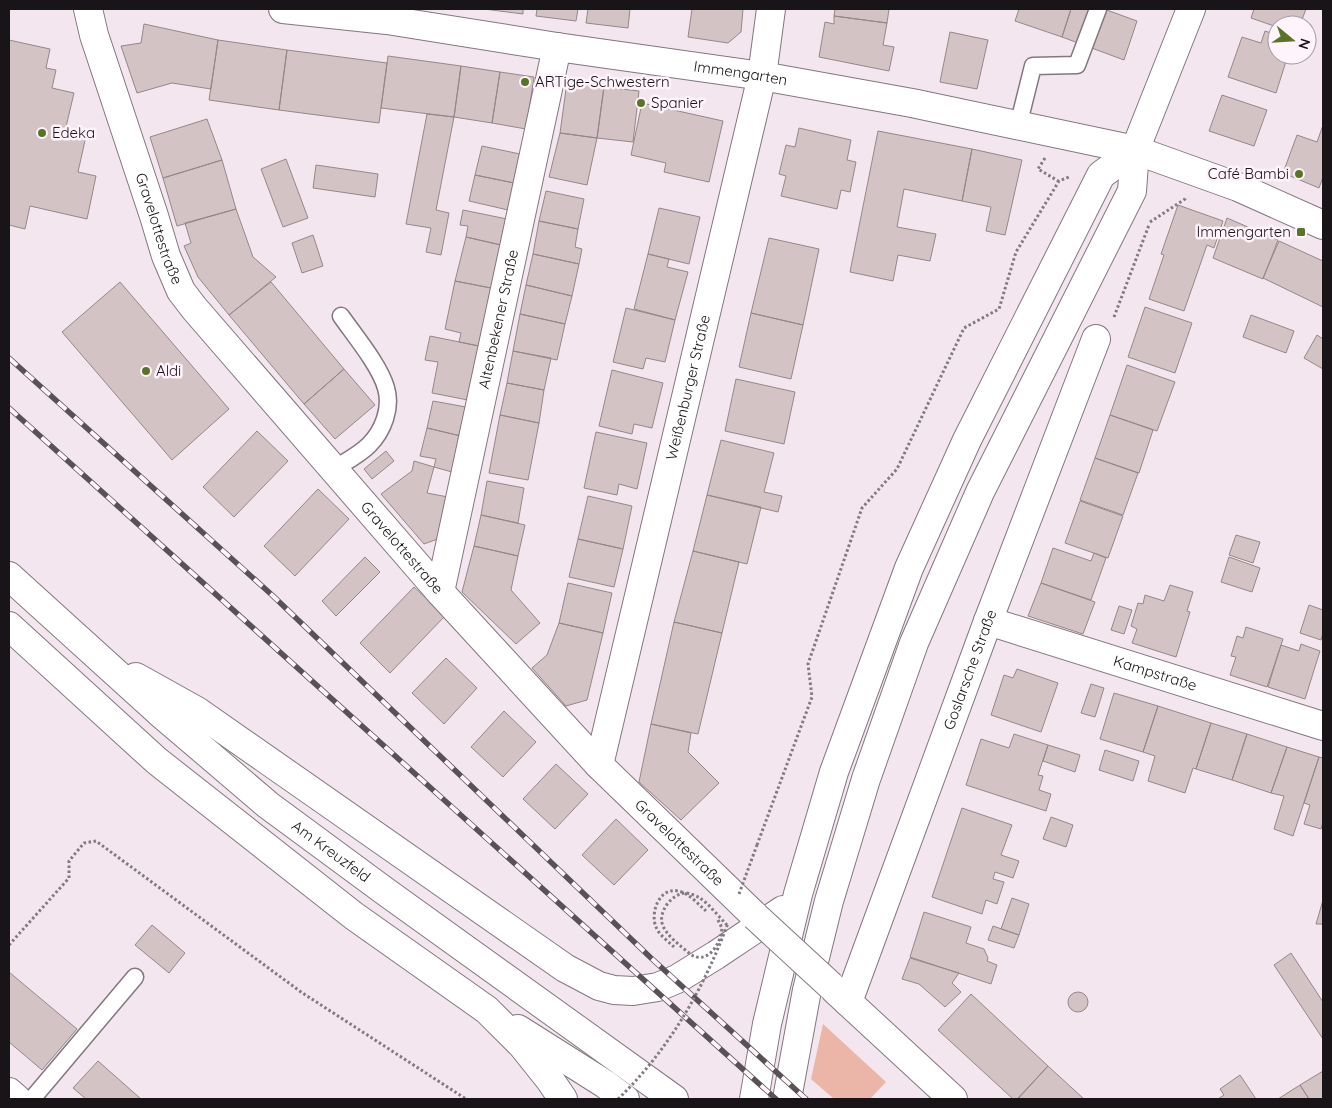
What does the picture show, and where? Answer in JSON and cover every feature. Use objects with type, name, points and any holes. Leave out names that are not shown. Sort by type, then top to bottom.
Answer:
[{"type":"street","name":"Gravelottestraße","points":[[88,9],[94,35],[172,274],[181,291],[194,308],[440,592],[599,765],[755,916],[954,1099]]},
{"type":"street","name":"Immengarten","points":[[283,9],[388,14],[557,47],[762,76],[912,103],[1135,150],[1238,187],[1323,225]]},
{"type":"street","name":"Weißenburger Straße","points":[[599,765],[762,76],[771,9]]},
{"type":"street","points":[[787,1099],[807,990],[829,901],[866,779],[914,643],[980,492],[1132,191],[1135,150],[1191,9]]},
{"type":"street","name":"Altenbekener Straße","points":[[440,592],[557,47]]},
{"type":"street","points":[[754,1099],[767,1024],[798,894],[834,772],[913,560],[968,440],[1101,175],[1135,150]]},
{"type":"street","name":"Goslarsche Straße","points":[[839,994],[988,621],[1096,339]]},
{"type":"street","name":"Am Kreuzfeld","points":[[9,576],[159,712],[268,804],[386,892],[674,1099]]},
{"type":"street","name":"Kampstraße","points":[[988,621],[1323,726]]},
{"type":"street","points":[[9,626],[157,760],[354,916],[487,1010],[606,1084],[625,1099]]},
{"type":"street","points":[[95,653],[197,711],[566,968],[599,986],[614,990],[640,991],[658,987],[677,979],[779,913],[798,894]]},
{"type":"street","points":[[487,1010],[522,1045],[550,1080],[562,1099]]},
{"type":"street","points":[[9,1092],[16,1099]]},
{"type":"lane","points":[[1018,126],[1033,66],[1077,65],[1098,9]]},
{"type":"lane","points":[[334,470],[369,446],[382,428],[388,407],[387,389],[378,370],[341,316]]},
{"type":"lane","points":[[32,1099],[135,977]]},
{"type":"path","points":[[1096,339],[1107,337],[1150,222],[1185,200],[1195,171]]},
{"type":"path","points":[[757,845],[812,697],[808,664],[862,508],[897,469],[964,328],[999,308],[1016,252],[1059,181]]},
{"type":"path","points":[[9,945],[69,878],[69,862],[84,843],[96,841],[301,992],[466,1099]]},
{"type":"path","points":[[678,951],[660,934],[654,920],[655,906],[660,898],[668,892],[678,891],[682,892],[687,894],[718,920],[722,928],[719,941],[712,952],[702,957],[694,956],[665,929],[661,922],[662,914],[672,898],[679,894],[687,893],[701,899],[728,926]]},
{"type":"path","points":[[618,1099],[646,1069],[678,1026],[696,995],[718,947]]},
{"type":"shaded area","points":[[823,1024],[886,1082],[870,1099],[834,1099],[811,1079]]},
{"type":"building","points":[[484,9],[523,9],[523,14]]},
{"type":"building","points":[[537,9],[578,9],[576,21],[536,16]]},
{"type":"building","points":[[588,9],[630,9],[628,28],[586,23]]},
{"type":"building","points":[[692,9],[743,9],[741,32],[728,43],[688,37]]},
{"type":"building","points":[[835,9],[889,9],[887,23],[834,16]]},
{"type":"building","points":[[1019,9],[1071,9],[1062,37],[1015,21]]},
{"type":"building","points":[[1071,9],[1104,9],[1137,21],[1124,60],[1062,37]]},
{"type":"building","points":[[1254,9],[1306,9],[1304,15],[1267,15],[1267,24],[1251,18]]},
{"type":"building","points":[[834,16],[887,23],[883,45],[894,47],[889,71],[819,57],[825,22],[834,24]]},
{"type":"building","points":[[144,24],[218,40],[211,89],[172,83],[137,93],[121,46],[141,43]]},
{"type":"building","points":[[1265,31],[1267,32],[1267,65],[1285,65],[1276,93],[1228,77],[1242,37],[1261,43]]},
{"type":"building","points":[[950,32],[988,40],[977,89],[940,82]]},
{"type":"building","name":"Edeka","points":[[9,40],[50,49],[46,68],[56,70],[52,88],[74,93],[65,131],[86,136],[78,172],[96,176],[87,219],[30,206],[25,229],[9,225]]},
{"type":"building","points":[[218,40],[287,50],[279,110],[209,100]]},
{"type":"building","points":[[287,50],[387,63],[379,123],[279,110]]},
{"type":"building","points":[[388,56],[461,66],[454,117],[381,108]]},
{"type":"building","points":[[461,66],[500,72],[492,123],[454,117]]},
{"type":"building","points":[[500,72],[534,77],[526,129],[492,123]]},
{"type":"building","points":[[567,82],[604,87],[597,138],[560,133]]},
{"type":"building","points":[[604,87],[639,91],[633,142],[597,138]]},
{"type":"building","points":[[1222,95],[1267,110],[1254,146],[1209,131]]},
{"type":"building","points":[[642,103],[723,121],[709,182],[664,172],[666,163],[631,155]]},
{"type":"building","points":[[427,114],[454,117],[436,210],[449,213],[441,255],[426,252],[431,228],[406,224]]},
{"type":"building","points":[[207,119],[222,160],[163,178],[150,137]]},
{"type":"building","points":[[1323,125],[1323,177],[1319,188],[1283,173],[1297,135],[1317,142]]},
{"type":"building","points":[[799,128],[851,140],[847,160],[856,162],[850,192],[841,190],[837,209],[781,196],[786,176],[779,174],[786,145],[795,147]]},
{"type":"building","points":[[878,131],[972,149],[962,201],[904,189],[897,227],[936,234],[930,261],[898,255],[893,281],[850,272]]},
{"type":"building","points":[[560,133],[597,138],[587,185],[549,177]]},
{"type":"building","points":[[482,146],[520,154],[514,183],[475,175]]},
{"type":"building","points":[[972,149],[1022,160],[1005,235],[986,231],[991,207],[962,201]]},
{"type":"building","points":[[286,159],[308,218],[283,227],[261,169]]},
{"type":"building","points":[[222,160],[236,209],[177,226],[163,178]]},
{"type":"building","points":[[316,165],[378,174],[375,197],[313,188]]},
{"type":"building","points":[[475,175],[514,183],[508,210],[469,201]]},
{"type":"building","points":[[546,191],[584,199],[578,229],[539,221]]},
{"type":"building","points":[[1178,205],[1223,221],[1214,248],[1207,245],[1184,311],[1149,299],[1164,255],[1161,254]]},
{"type":"building","points":[[659,208],[700,217],[689,264],[648,254]]},
{"type":"building","points":[[236,209],[253,257],[276,277],[229,315],[198,277],[184,246],[191,243],[185,223]]},
{"type":"building","points":[[463,210],[507,219],[501,245],[466,237],[468,226],[460,225]]},
{"type":"building","points":[[1227,218],[1278,240],[1263,279],[1213,258]]},
{"type":"building","points":[[539,221],[578,229],[575,247],[582,249],[579,264],[533,254]]},
{"type":"building","points":[[313,235],[323,266],[302,273],[292,243]]},
{"type":"building","points":[[466,237],[501,245],[491,288],[455,281]]},
{"type":"building","points":[[769,238],[819,249],[803,325],[751,313]]},
{"type":"building","points":[[1279,241],[1323,261],[1323,307],[1263,278]]},
{"type":"building","points":[[533,254],[579,264],[572,296],[526,285]]},
{"type":"building","points":[[648,254],[669,259],[667,267],[688,272],[675,320],[634,309]]},
{"type":"building","points":[[455,281],[491,288],[479,346],[459,342],[461,333],[445,329]]},
{"type":"building","name":"Aldi","points":[[120,282],[229,409],[172,460],[62,332]]},
{"type":"building","points":[[271,282],[344,369],[304,404],[229,315]]},
{"type":"building","points":[[526,285],[572,296],[565,324],[520,314]]},
{"type":"building","points":[[1145,307],[1192,323],[1175,373],[1128,357]]},
{"type":"building","points":[[626,308],[675,320],[665,362],[646,358],[643,369],[613,362]]},
{"type":"building","points":[[751,313],[803,325],[791,379],[739,367]]},
{"type":"building","points":[[520,314],[565,324],[557,360],[513,351]]},
{"type":"building","points":[[1251,315],[1294,331],[1286,353],[1243,337]]},
{"type":"building","points":[[1317,335],[1323,339],[1323,369],[1304,358]]},
{"type":"building","points":[[430,336],[479,346],[468,400],[432,393],[438,362],[425,360]]},
{"type":"building","points":[[513,351],[551,358],[544,390],[507,383]]},
{"type":"building","points":[[1127,365],[1175,382],[1157,431],[1110,415]]},
{"type":"building","points":[[344,369],[375,405],[335,439],[304,404]]},
{"type":"building","points":[[612,370],[663,383],[652,428],[634,424],[632,434],[599,426]]},
{"type":"building","points":[[736,379],[795,392],[784,444],[725,431]]},
{"type":"building","points":[[507,383],[544,390],[539,423],[500,415]]},
{"type":"building","points":[[433,401],[466,407],[461,436],[427,428]]},
{"type":"building","points":[[500,415],[539,423],[528,480],[489,473]]},
{"type":"building","points":[[1110,415],[1153,430],[1139,473],[1095,458]]},
{"type":"building","points":[[427,428],[461,436],[452,472],[434,467],[436,459],[420,456]]},
{"type":"building","points":[[257,431],[288,461],[234,517],[203,487]]},
{"type":"building","points":[[596,432],[647,443],[637,489],[619,484],[617,495],[584,488]]},
{"type":"building","points":[[721,440],[774,453],[764,492],[782,496],[778,512],[707,495]]},
{"type":"building","points":[[386,451],[394,461],[372,479],[364,469]]},
{"type":"building","points":[[1095,458],[1138,473],[1123,515],[1080,500]]},
{"type":"building","points":[[414,461],[434,467],[427,493],[448,497],[443,537],[424,544],[381,494],[412,471]]},
{"type":"building","points":[[487,481],[524,488],[518,523],[481,515]]},
{"type":"building","points":[[318,489],[349,519],[295,576],[264,546]]},
{"type":"building","points":[[707,495],[761,507],[747,564],[693,551]]},
{"type":"building","points":[[588,496],[632,506],[623,549],[578,539]]},
{"type":"building","points":[[1080,501],[1123,516],[1108,558],[1065,543]]},
{"type":"building","points":[[481,515],[525,525],[518,556],[474,546]]},
{"type":"building","points":[[1236,535],[1260,542],[1253,563],[1229,555]]},
{"type":"building","points":[[578,539],[623,549],[614,587],[569,577]]},
{"type":"building","points":[[474,546],[518,556],[511,590],[540,623],[516,644],[462,592]]},
{"type":"building","points":[[1053,548],[1091,561],[1094,553],[1106,558],[1091,600],[1041,583]]},
{"type":"building","points":[[693,551],[739,562],[722,633],[674,622]]},
{"type":"building","points":[[365,557],[380,572],[336,616],[322,601]]},
{"type":"building","points":[[1229,557],[1260,568],[1252,592],[1221,582]]},
{"type":"building","points":[[568,583],[612,593],[603,633],[559,623]]},
{"type":"building","points":[[1041,583],[1095,602],[1083,634],[1028,616]]},
{"type":"building","points":[[1170,585],[1193,592],[1187,611],[1190,612],[1176,657],[1132,643],[1137,629],[1131,626],[1138,603],[1143,604],[1145,595],[1164,601]]},
{"type":"building","points":[[414,587],[445,616],[390,673],[360,643]]},
{"type":"building","points":[[1309,605],[1323,610],[1323,633],[1321,640],[1300,633]]},
{"type":"building","points":[[1119,606],[1132,610],[1124,634],[1111,630]]},
{"type":"building","points":[[674,622],[722,633],[698,734],[651,724]]},
{"type":"building","points":[[559,623],[603,633],[587,700],[566,706],[532,668],[547,655]]},
{"type":"building","points":[[1246,627],[1283,639],[1267,687],[1230,675],[1236,657],[1231,656],[1237,636],[1243,638]]},
{"type":"building","points":[[1301,644],[1320,651],[1305,699],[1268,687],[1281,645],[1299,651]]},
{"type":"building","points":[[446,658],[477,688],[444,724],[412,693]]},
{"type":"building","points":[[1017,669],[1058,683],[1041,732],[991,715],[1004,675],[1013,678]]},
{"type":"building","points":[[1091,684],[1104,688],[1095,717],[1081,713]]},
{"type":"building","points":[[1114,693],[1158,706],[1143,752],[1100,739]]},
{"type":"building","points":[[1158,706],[1211,723],[1196,769],[1193,768],[1185,793],[1148,781],[1155,756],[1143,752]]},
{"type":"building","points":[[504,711],[536,742],[503,777],[471,747]]},
{"type":"building","points":[[1211,723],[1247,734],[1232,780],[1196,769]]},
{"type":"building","points":[[651,724],[691,733],[688,752],[719,783],[681,820],[639,782]]},
{"type":"building","points":[[1014,734],[1048,745],[1038,775],[1043,776],[1039,790],[1051,794],[1046,811],[966,785],[981,739],[1009,748]]},
{"type":"building","points":[[1247,734],[1287,747],[1271,793],[1232,780]]},
{"type":"building","points":[[1048,745],[1080,755],[1075,772],[1043,761]]},
{"type":"building","points":[[1287,747],[1319,757],[1293,836],[1274,829],[1284,796],[1271,793]]},
{"type":"building","points":[[1105,750],[1139,761],[1133,781],[1099,770]]},
{"type":"building","points":[[1319,757],[1323,758],[1323,822],[1321,829],[1304,824],[1310,805],[1304,803]]},
{"type":"building","points":[[556,764],[588,794],[555,829],[523,799]]},
{"type":"building","points":[[962,808],[1012,825],[1001,855],[1019,861],[1013,878],[995,872],[993,879],[1004,882],[997,904],[986,900],[982,914],[932,897]]},
{"type":"building","points":[[1051,817],[1073,825],[1066,847],[1043,839]]},
{"type":"building","points":[[616,819],[648,850],[614,885],[582,855]]},
{"type":"building","points":[[1012,898],[1029,904],[1019,935],[1001,929]]},
{"type":"building","points":[[1323,900],[1323,924],[1316,924]]},
{"type":"building","points":[[924,912],[971,927],[966,943],[984,949],[988,958],[987,961],[997,965],[991,984],[910,957]]},
{"type":"building","points":[[152,925],[185,953],[169,973],[135,945]]},
{"type":"building","points":[[993,926],[1019,935],[1014,948],[988,940]]},
{"type":"building","points":[[1291,953],[1323,1002],[1323,1039],[1274,965]]},
{"type":"building","points":[[910,958],[959,973],[952,983],[961,992],[945,1007],[919,984],[902,979]]},
{"type":"building","points":[[9,972],[77,1029],[42,1070],[9,1042]]},
{"type":"building","points":[[1078,992],[1085,995],[1088,1002],[1085,1009],[1078,1012],[1071,1009],[1068,1002],[1071,995]]},
{"type":"building","points":[[971,994],[1048,1066],[1017,1099],[1013,1099],[938,1030]]},
{"type":"building","points":[[98,1061],[141,1099],[86,1099],[73,1088]]},
{"type":"building","points":[[1048,1066],[1084,1099],[1018,1099]]},
{"type":"building","points":[[1323,1071],[1323,1099],[1309,1099],[1300,1085]]},
{"type":"building","points":[[1240,1075],[1256,1099],[1218,1099],[1224,1095],[1220,1089]]},
{"type":"building","points":[[1300,1085],[1309,1099],[1278,1099]]},
{"type":"railway","points":[[9,358],[272,595],[651,958],[806,1099]]},
{"type":"railway","points":[[9,408],[776,1099]]},
{"type":"place","name":"ARTige-Schwestern","points":[[525,82]]},
{"type":"place","name":"Spanier","points":[[641,103]]},
{"type":"place","name":"Edeka","points":[[42,133]]},
{"type":"place","name":"Café Bambi","points":[[1299,174]]},
{"type":"place","name":"Immengarten","points":[[1301,232]]},
{"type":"place","name":"Aldi","points":[[146,371]]}]
